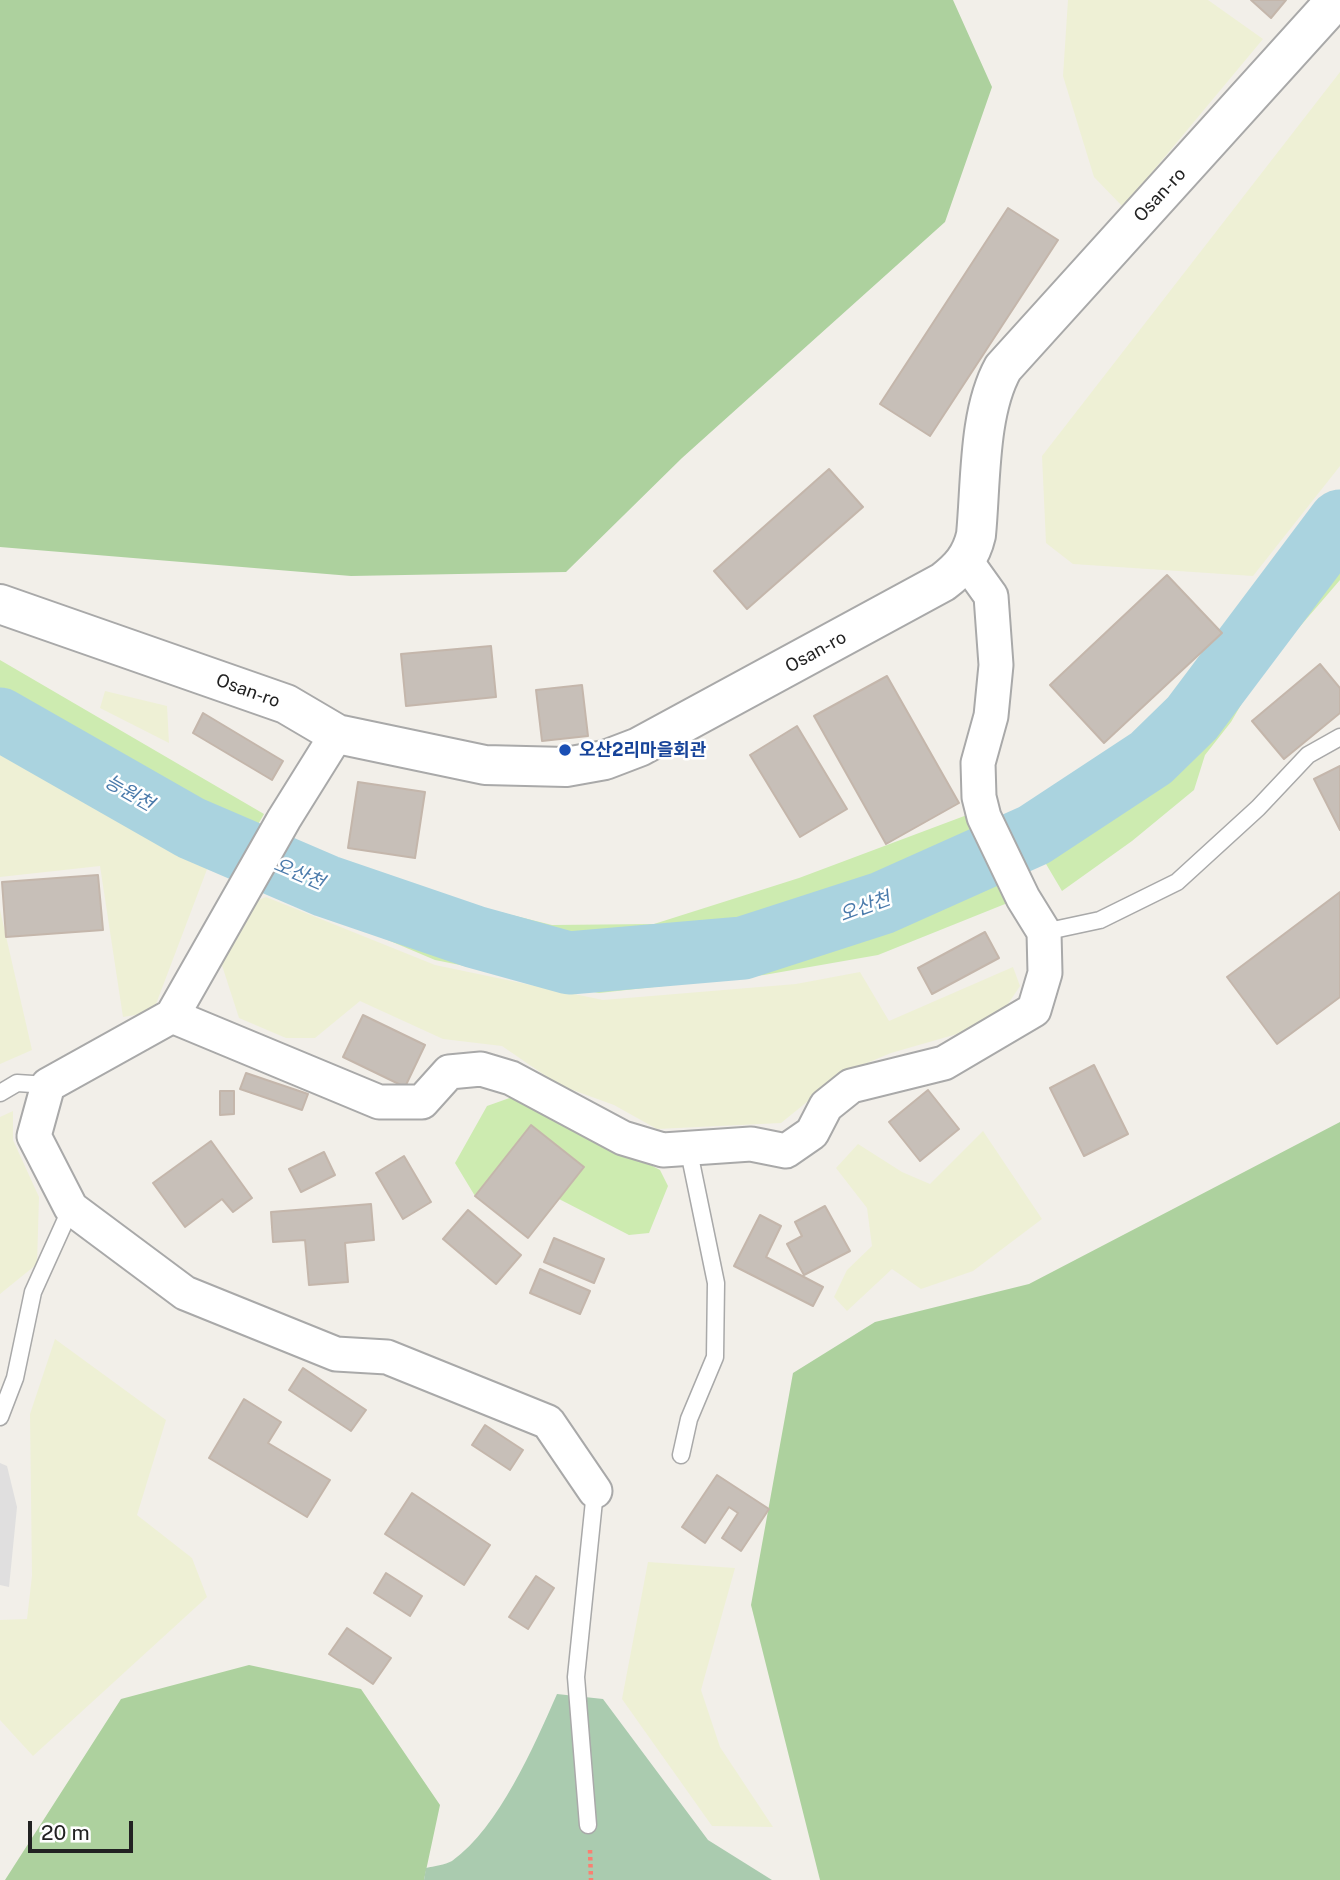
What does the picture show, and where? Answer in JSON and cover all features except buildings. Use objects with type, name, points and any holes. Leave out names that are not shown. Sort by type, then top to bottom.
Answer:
[{"type":"street","name":"Osan-ro","points":[[0,604],[286,704],[337,734],[485,765],[565,766],[605,760],[639,747],[931,589],[966,561],[976,536],[988,411],[995,382],[1003,368],[1336,0]]},
{"type":"street","points":[[172,1016],[379,1102],[422,1102],[449,1072],[481,1069],[511,1079],[623,1138],[663,1150],[751,1144],[786,1151],[812,1133],[827,1106],[851,1086],[944,1063],[1034,1010],[1045,973],[1044,932],[1023,898],[984,817],[979,797],[978,764],[991,716],[996,665],[991,596],[966,561]]},
{"type":"street","points":[[337,734],[284,820],[172,1016],[48,1085],[34,1136],[71,1208],[185,1293],[336,1354],[387,1357],[548,1422],[595,1491]]},
{"type":"lane","points":[[1044,932],[1100,920],[1177,882],[1258,808],[1308,755],[1340,737]]},
{"type":"lane","points":[[0,1093],[17,1083],[48,1085]]},
{"type":"lane","points":[[681,1455],[689,1419],[715,1357],[716,1283],[688,1147]]},
{"type":"lane","points":[[0,1417],[15,1378],[33,1292],[71,1208]]},
{"type":"lane","points":[[588,1825],[576,1677],[595,1491]]},
{"type":"shaded area","points":[[0,1463],[7,1466],[17,1507],[9,1587],[0,1585]]},
{"type":"green space","points":[[0,0],[953,0],[992,87],[945,222],[682,458],[566,572],[351,576],[0,547]]},
{"type":"green space","points":[[1068,0],[1208,0],[1263,39],[1123,207],[1094,177],[1063,76]]},
{"type":"green space","points":[[1340,72],[1340,466],[1253,576],[1073,564],[1046,543],[1042,456]]},
{"type":"green space","points":[[1340,495],[1340,512],[1187,716],[1145,755],[1028,832],[1018,818],[1071,792],[1133,749],[1187,697],[1223,654]]},
{"type":"green space","points":[[1340,530],[1340,580],[1259,674],[1231,722],[1205,755],[1194,790],[1132,841],[1062,891],[1033,842],[1101,804],[1149,767],[1198,722],[1239,663]]},
{"type":"green space","points":[[0,660],[264,814],[245,847],[210,831],[0,712]]},
{"type":"green space","points":[[105,691],[167,706],[169,743],[100,708]]},
{"type":"green space","points":[[0,722],[191,831],[240,852],[236,864],[195,850],[108,801],[0,748]]},
{"type":"green space","points":[[0,752],[209,864],[153,1012],[123,1017],[100,866],[0,877]]},
{"type":"green space","points":[[967,815],[987,851],[879,899],[743,943],[569,959],[279,861],[289,843],[387,884],[552,925],[654,924],[799,878]]},
{"type":"green space","points":[[996,860],[1015,900],[878,955],[764,975],[599,993],[435,960],[265,888],[273,869],[318,889],[567,967],[743,952],[885,908]]},
{"type":"green space","points":[[266,897],[435,965],[603,1000],[796,984],[860,972],[889,1021],[1013,967],[1020,986],[1004,1010],[957,1034],[891,1053],[862,1065],[834,1080],[781,1123],[657,1129],[614,1105],[559,1085],[502,1046],[443,1039],[360,1001],[315,1038],[286,1038],[239,1018],[218,953],[251,903]]},
{"type":"green space","points":[[0,910],[32,1050],[0,1064]]},
{"type":"green space","points":[[518,1095],[660,1170],[668,1186],[649,1233],[629,1235],[559,1199],[528,1238],[475,1196],[455,1163],[487,1106]]},
{"type":"green space","points":[[13,1111],[13,1140],[39,1197],[37,1264],[0,1294],[0,1117]]},
{"type":"green space","points":[[1340,1122],[1340,1880],[820,1880],[751,1605],[793,1373],[875,1322],[1029,1284]]},
{"type":"green space","points":[[983,1131],[1042,1219],[973,1271],[921,1289],[892,1269],[847,1311],[834,1297],[847,1270],[872,1246],[867,1208],[836,1168],[858,1144],[902,1172],[930,1184]]},
{"type":"green space","points":[[55,1339],[166,1420],[137,1515],[192,1558],[207,1597],[33,1756],[0,1720],[0,1620],[27,1619],[32,1576],[30,1414]]},
{"type":"green space","points":[[648,1562],[735,1568],[701,1690],[720,1747],[773,1827],[712,1826],[622,1699]]},
{"type":"green space","points":[[249,1665],[361,1689],[440,1805],[424,1880],[5,1880],[121,1699]]},
{"type":"green space","points":[[557,1694],[603,1699],[708,1840],[772,1880],[424,1880],[426,1868],[452,1861],[485,1828],[514,1784]]},
{"type":"waterway","name":"오산천","points":[[0,719],[191,828],[326,886],[475,937],[569,963],[743,948],[882,903],[1034,835],[1151,758],[1192,718],[1340,521]]},
{"type":"place","name":"오산2리마을회관","points":[[565,750]]},
{"type":"water label","name":"능원천","points":[[129,793]]}]
